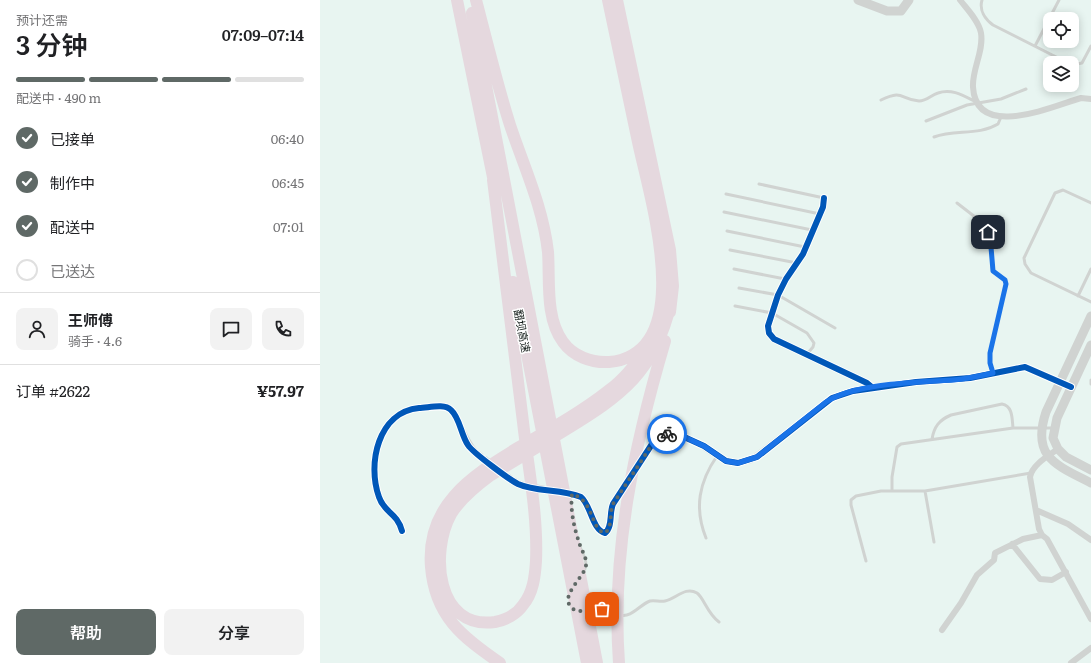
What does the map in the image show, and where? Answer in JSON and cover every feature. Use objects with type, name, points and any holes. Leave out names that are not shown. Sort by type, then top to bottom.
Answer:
[{"type":"highway","name":"翻坝高速","points":[[457,0],[493,180],[598,663]]},
{"type":"highway","name":"翻坝高速","points":[[469,0],[587,663]]},
{"type":"highway","points":[[476,0],[509,122],[540,208],[547,243],[552,315],[557,333],[568,349],[577,355],[586,359],[606,362],[616,361],[635,353],[655,330]]},
{"type":"highway","points":[[500,663],[465,638],[455,628],[439,603],[433,583],[430,562],[433,537],[441,514],[456,493],[475,475],[595,401],[621,381],[640,359],[655,330],[659,315],[664,284],[661,251],[608,0]]},
{"type":"highway","points":[[617,0],[670,250],[673,286],[668,333],[652,385],[633,466],[621,543],[617,622],[619,663]]},
{"type":"highway","points":[[493,180],[520,401],[535,526],[536,563],[534,581],[528,599],[521,609],[500,621],[488,623],[475,621],[464,616],[455,609],[449,600],[442,583],[439,566],[441,542],[444,530],[451,514],[462,499],[481,482],[600,409],[626,388],[646,364],[655,350],[667,320],[671,304]]},
{"type":"street","points":[[858,0],[894,12],[901,11],[909,0]]},
{"type":"street","points":[[960,0],[981,32],[981,49],[974,74],[973,86],[978,103],[987,112],[1001,117],[1015,117],[1081,98],[1090,98]]},
{"type":"street","points":[[824,198],[820,214],[798,264],[786,279],[778,295],[768,326],[771,336],[867,382],[873,388]]},
{"type":"street","points":[[1091,316],[1060,382],[1041,428],[1041,442],[1047,456],[1060,467],[1091,483]]},
{"type":"street","points":[[1091,345],[1054,428],[1053,438],[1058,449],[1066,457],[1091,470]]},
{"type":"street","points":[[519,484],[584,500],[598,529],[605,533],[610,527],[610,514],[613,504],[659,437],[668,434],[682,436],[704,446],[717,456],[732,463],[751,460],[832,398],[853,391],[916,382],[970,378],[1025,367],[1071,387]]},
{"type":"street","points":[[402,531],[397,518],[382,504],[377,488],[375,472],[379,442],[391,421],[404,411],[412,409],[440,407],[449,408],[454,414],[469,446],[477,454]]},
{"type":"street","points":[[1058,449],[1047,456],[1031,472],[1030,477],[1039,529],[1042,535],[1047,539],[1091,619]]},
{"type":"street","points":[[1036,510],[1068,524],[1091,540]]},
{"type":"street","points":[[942,630],[961,603],[980,571],[994,560],[995,553],[1023,539],[1042,535]]},
{"type":"street","points":[[1012,544],[1040,579],[1052,580],[1066,572]]},
{"type":"street","points":[[1071,663],[1091,649]]},
{"type":"lane","points":[[982,0],[981,8],[988,21],[1054,56]]},
{"type":"lane","points":[[1035,46],[1059,0]]},
{"type":"lane","points":[[1079,64],[1082,63],[1091,46]]},
{"type":"lane","points":[[926,121],[978,103],[1001,99],[1026,89]]},
{"type":"lane","points":[[881,100],[893,94],[899,94],[917,101],[925,100],[938,93],[956,92],[978,103]]},
{"type":"lane","points":[[934,137],[957,132],[980,132],[998,124],[1001,117]]},
{"type":"lane","points":[[758,184],[824,198]]},
{"type":"lane","points":[[1091,203],[1063,190],[1055,193],[1024,258],[1024,264],[1031,273],[1091,302]]},
{"type":"lane","points":[[726,194],[820,214]]},
{"type":"lane","points":[[957,203],[984,226],[990,240],[993,271],[1005,280],[1006,284],[990,353],[990,363],[993,373]]},
{"type":"lane","points":[[724,212],[812,230]]},
{"type":"lane","points":[[727,231],[805,247]]},
{"type":"lane","points":[[730,250],[798,264]]},
{"type":"lane","points":[[734,269],[786,279]]},
{"type":"lane","points":[[1078,296],[1091,269]]},
{"type":"lane","points":[[739,288],[778,295],[836,328]]},
{"type":"lane","points":[[735,306],[772,313],[807,333],[814,342],[813,347],[807,354]]},
{"type":"lane","points":[[932,439],[934,432],[943,418],[1002,404],[1007,405],[1010,408],[1014,428]]},
{"type":"lane","points":[[892,490],[892,477],[898,445],[1014,428],[1054,428]]},
{"type":"lane","points":[[706,538],[700,524],[699,511],[705,475],[717,456]]},
{"type":"lane","points":[[866,561],[851,505],[852,500],[856,496],[892,490],[925,491],[1031,472]]},
{"type":"lane","points":[[925,491],[934,542]]},
{"type":"lane","points":[[569,597],[571,591],[585,571],[586,565],[585,557],[579,543],[571,503]]},
{"type":"lane","points":[[572,608],[577,611],[602,609],[623,616],[634,612],[648,602],[665,601],[686,591],[692,591],[698,593],[708,611],[719,622]]},
{"type":"tunnel","points":[[477,453],[492,464]]},
{"type":"tunnel","points":[[499,470],[519,484]]},
{"type":"cycle path","points":[[824,198],[823,207],[803,254],[786,279],[778,295],[768,326],[769,333],[774,339],[867,383],[873,388]]},
{"type":"cycle path","points":[[402,531],[397,520],[384,506],[379,497],[374,470],[376,455],[379,442],[385,429],[394,419],[405,412],[419,408],[440,406],[451,410],[454,413],[471,449],[518,484],[525,487],[574,494],[581,497],[597,527],[605,533],[610,524],[613,504],[652,444],[663,435],[673,434],[682,436],[704,446],[726,461],[738,463],[757,457],[832,398],[853,391],[916,382],[970,378],[1025,367],[1071,387]]},
{"type":"way so far","points":[[602,609],[577,611],[569,604],[571,591],[585,571],[586,565],[585,557],[577,536],[571,503],[572,494],[581,497],[584,500],[598,529],[605,533],[610,527],[610,514],[613,504],[655,440],[667,434]]},
{"type":"route","points":[[667,434],[673,434],[690,439],[704,446],[721,459],[732,463],[738,463],[757,457],[826,402],[839,395],[853,391],[916,382],[970,378],[993,373],[990,363],[990,353],[1006,284],[1005,280],[996,275],[991,266],[991,247],[988,232]]}]
